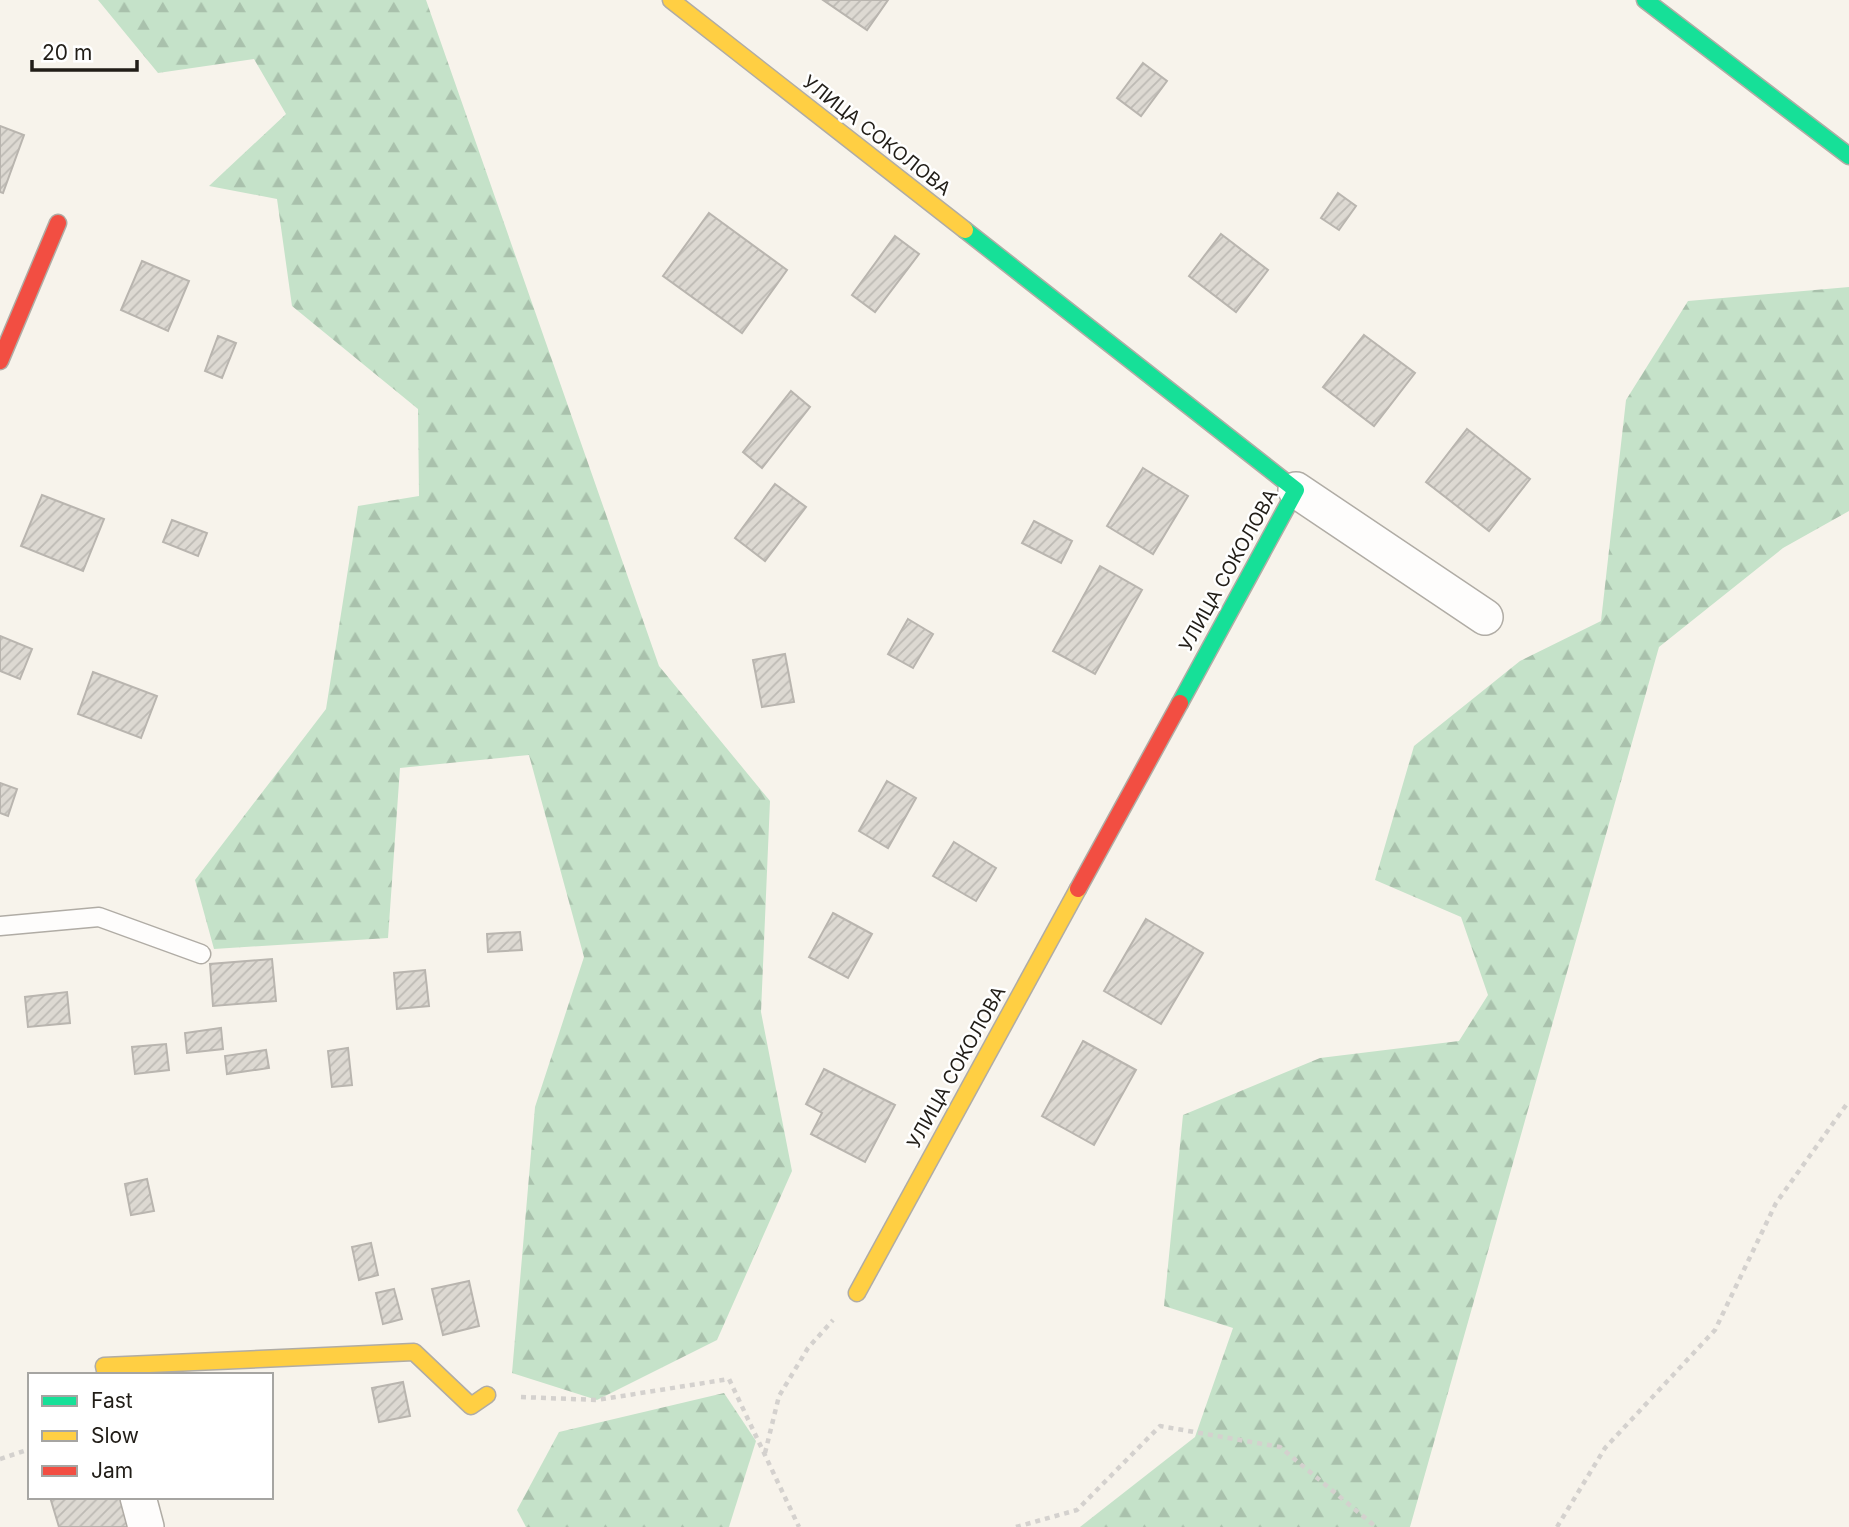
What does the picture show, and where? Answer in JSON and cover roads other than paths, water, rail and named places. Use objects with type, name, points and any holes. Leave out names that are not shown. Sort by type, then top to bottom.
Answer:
[{"type":"street","name":"УЛИЦА СОКОЛОВА","points":[[671,0],[1296,490],[857,1293]]},
{"type":"street","points":[[1645,0],[1849,156]]},
{"type":"street","points":[[0,361],[58,223]]},
{"type":"street","points":[[1296,490],[1485,617]]},
{"type":"street","points":[[106,1373],[104,1366],[414,1352],[471,1406],[487,1395]]},
{"type":"street","points":[[139,1499],[146,1527]]},
{"type":"lane","points":[[0,926],[99,917],[201,954]]}]
